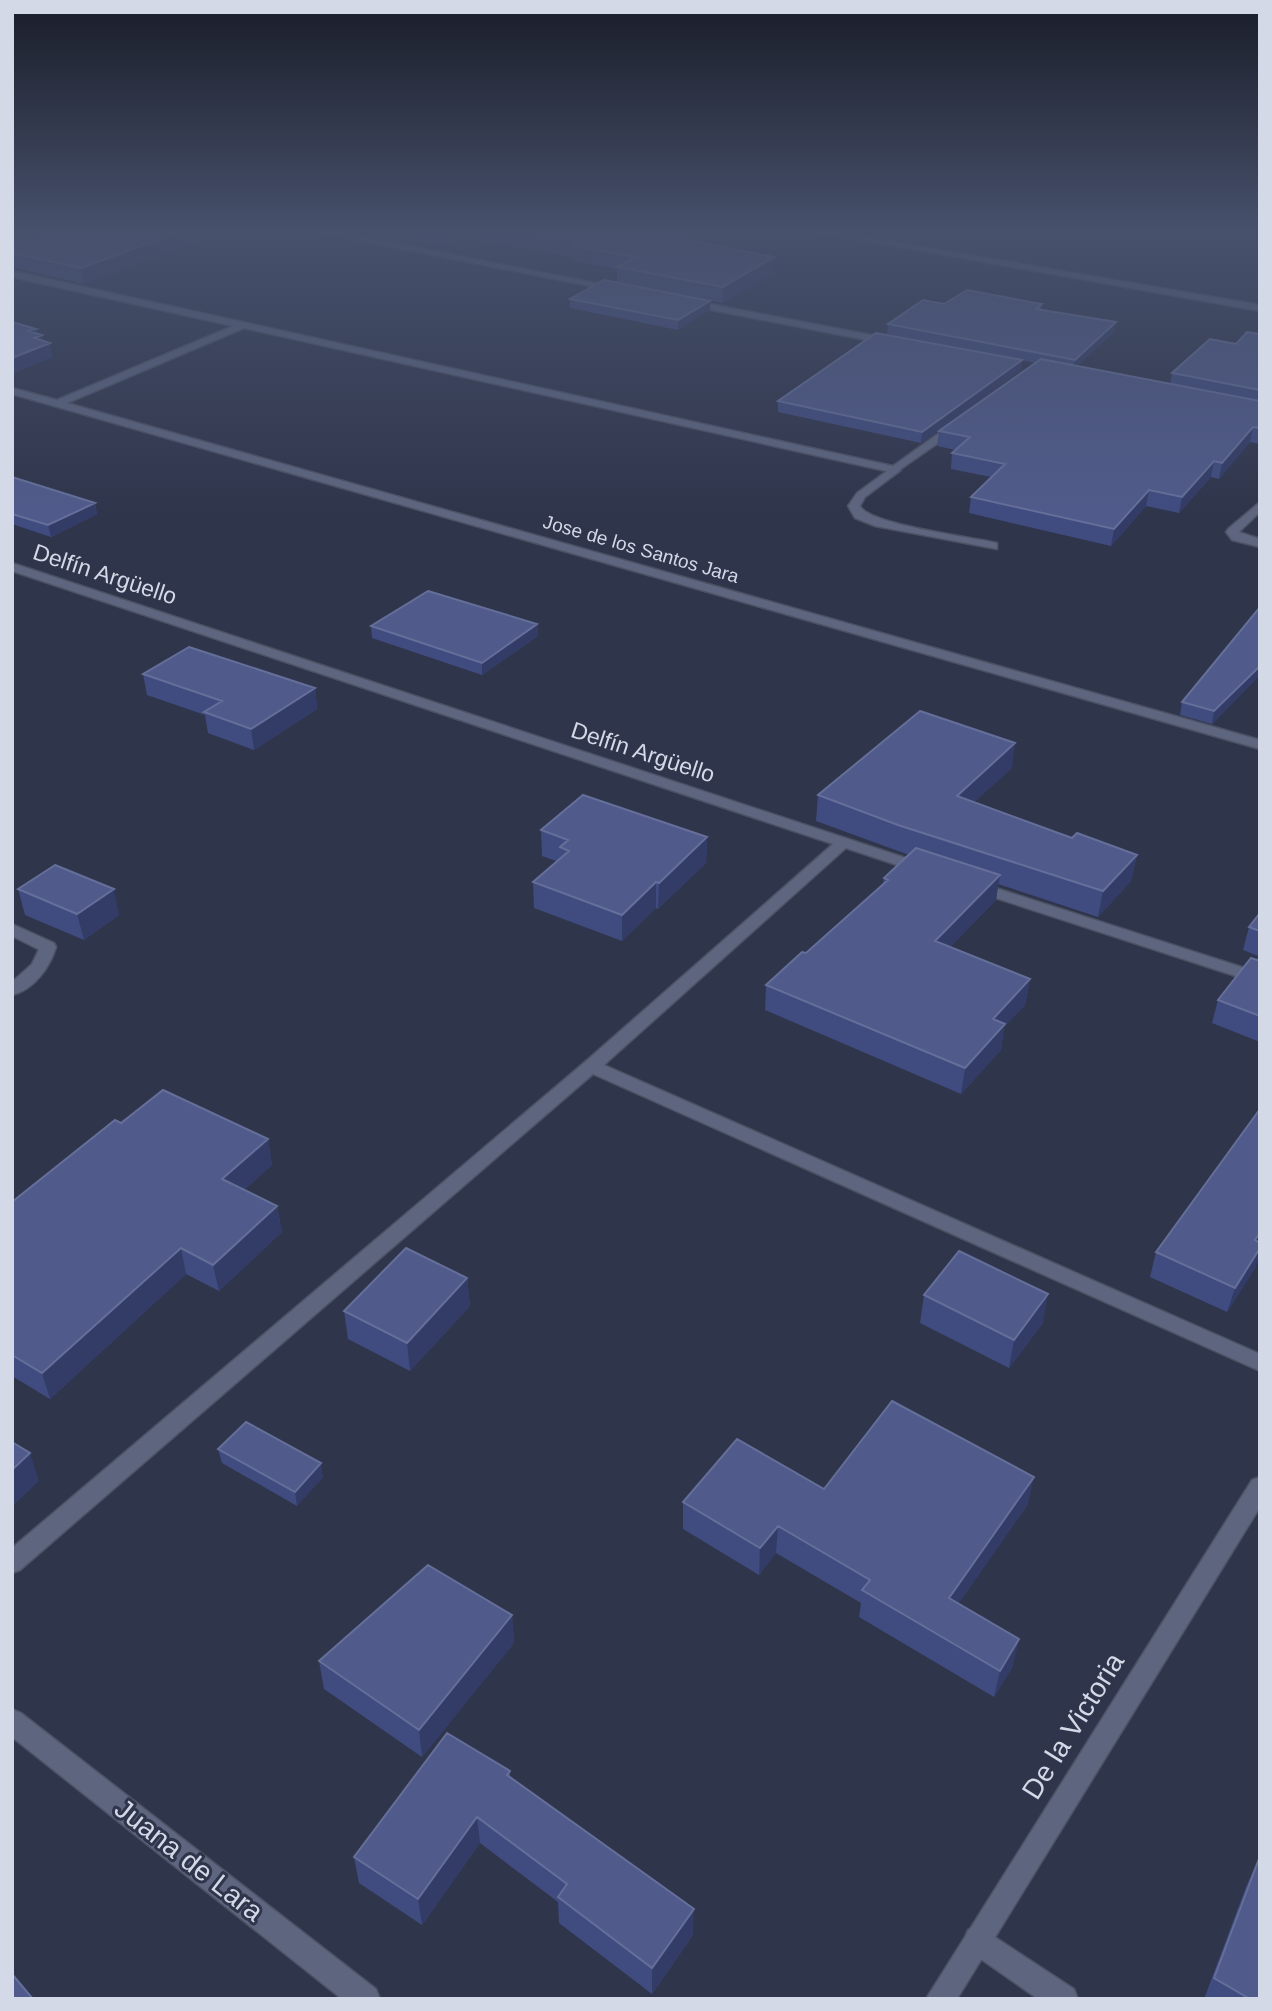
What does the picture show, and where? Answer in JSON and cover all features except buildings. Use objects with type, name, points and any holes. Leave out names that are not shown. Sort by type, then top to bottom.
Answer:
[{"type":"street","points":[[57,404],[244,325],[895,470]]},
{"type":"street","points":[[803,325],[910,346]]},
{"type":"street","name":"Jose de los Santos Jara","points":[[12,391],[1260,745]]},
{"type":"street","points":[[970,416],[861,495],[855,506],[859,515],[879,523],[993,546]]},
{"type":"street","points":[[1260,505],[1232,532],[1237,537],[1260,543]]},
{"type":"street","name":"Delfín Argüello","points":[[12,567],[934,873]]},
{"type":"street","points":[[12,1563],[591,1066],[843,843]]},
{"type":"street","points":[[960,881],[1260,979]]},
{"type":"street","points":[[12,929],[48,947],[44,962],[29,979],[12,990]]},
{"type":"street","points":[[591,1066],[1260,1363]]},
{"type":"street","name":"De la Victoria","points":[[940,1999],[1260,1487]]},
{"type":"street","name":"Juana de Lara","points":[[12,1721],[366,1999]]},
{"type":"street","points":[[978,1940],[1064,1999]]}]
